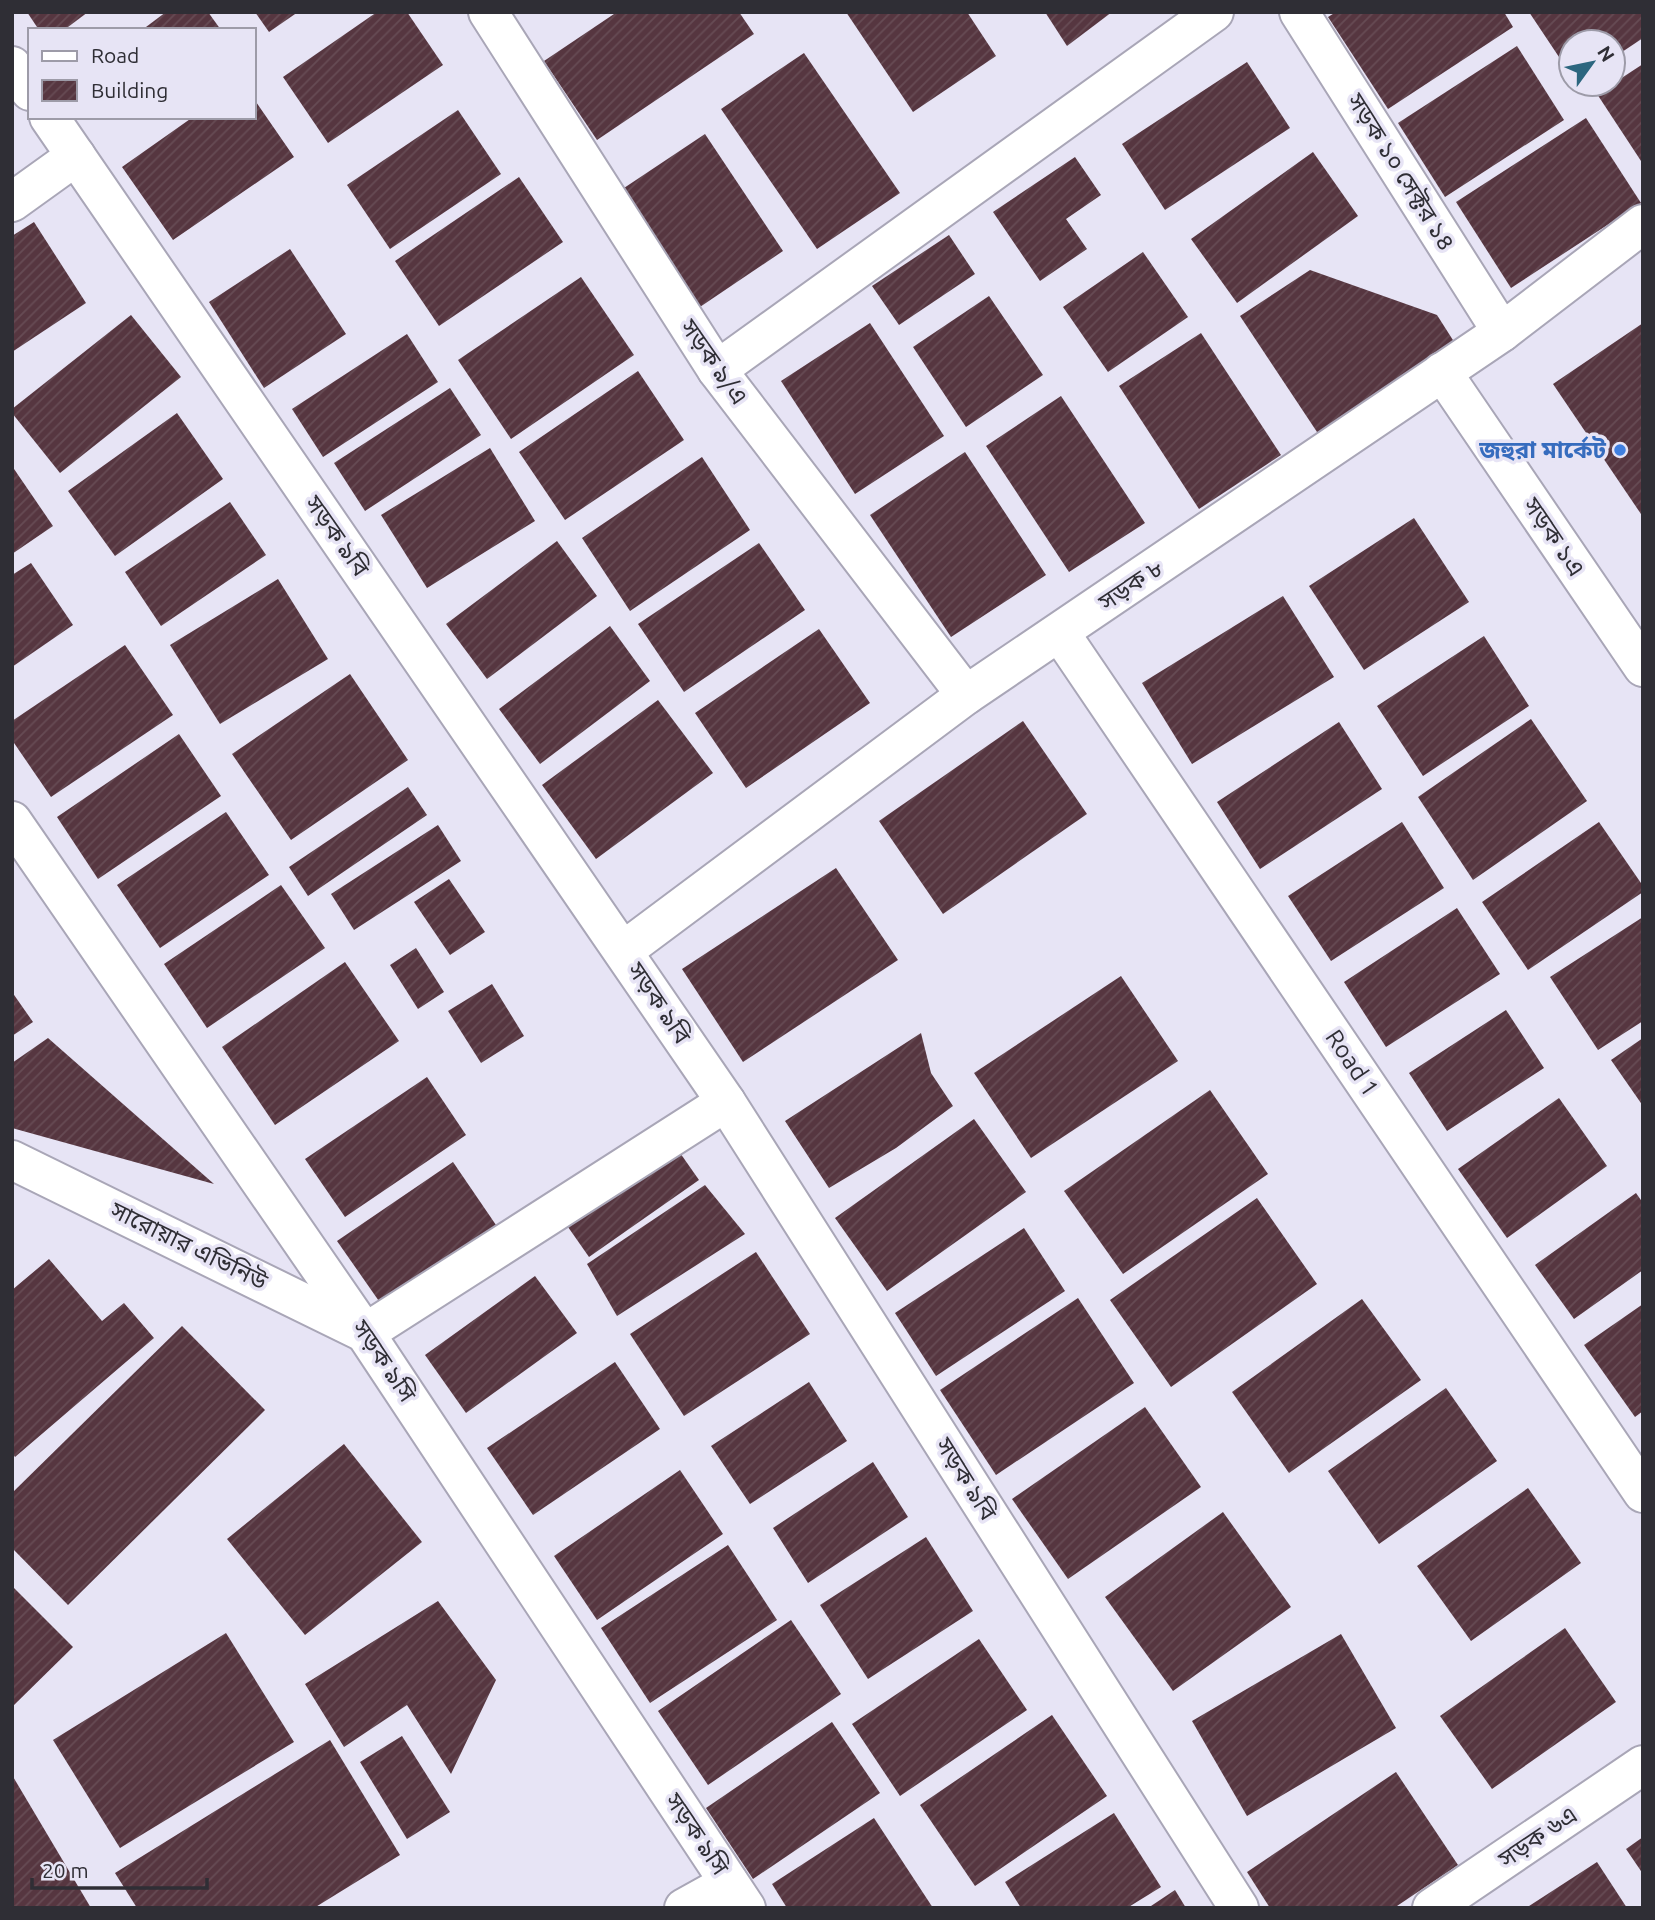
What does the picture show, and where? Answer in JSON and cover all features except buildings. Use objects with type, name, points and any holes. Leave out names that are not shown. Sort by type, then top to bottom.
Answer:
[{"type":"street","name":"সড়ক ৯/এ","points":[[488,12],[717,370],[966,695]]},
{"type":"street","points":[[717,370],[1213,12]]},
{"type":"street","name":"সড়ক ১০ সেক্টর ১৪","points":[[1299,12],[1502,332]]},
{"type":"street","points":[[12,66],[28,87]]},
{"type":"street","name":"সড়ক ৯বি","points":[[50,119],[726,1102],[1239,1908]]},
{"type":"street","points":[[12,202],[76,156]]},
{"type":"street","name":"সড়ক ৮","points":[[623,951],[966,695],[1060,634],[1502,332],[1643,224]]},
{"type":"street","name":"সড়ক ১এ","points":[[1442,372],[1643,667]]},
{"type":"street","name":"Road 1","points":[[1060,634],[1643,1493]]},
{"type":"street","name":"সড়ক ৯সি","points":[[12,821],[365,1334],[738,1895]]},
{"type":"street","points":[[365,1334],[726,1102]]},
{"type":"street","name":"সারোয়ার এভিনিউ","points":[[12,1160],[365,1334]]},
{"type":"street","name":"সড়ক ৬এ","points":[[1432,1908],[1643,1765]]},
{"type":"street","points":[[684,1908],[738,1895]]},
{"type":"place","name":"জহুরা মার্কেট","points":[[1620,450]]}]
